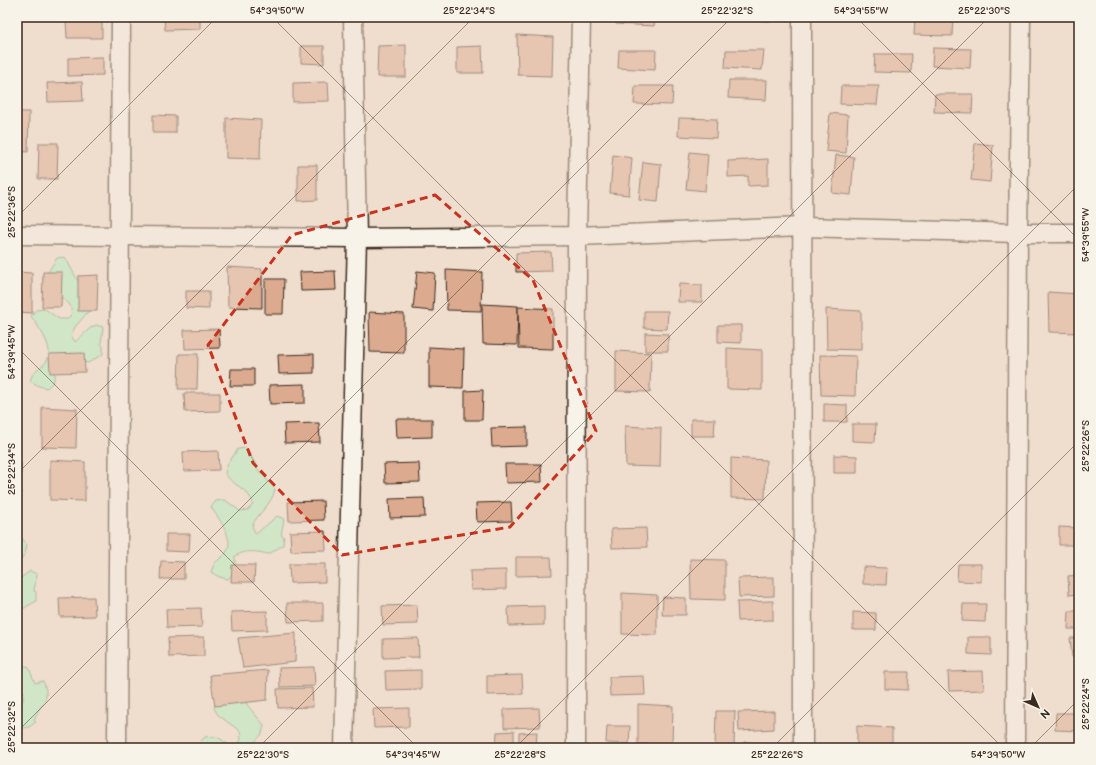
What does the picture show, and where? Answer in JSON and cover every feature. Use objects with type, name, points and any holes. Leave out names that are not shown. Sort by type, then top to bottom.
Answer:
[{"type":"street","points":[[117,748],[121,17]]},
{"type":"street","points":[[344,748],[356,238],[353,17]]},
{"type":"street","points":[[576,748],[577,236],[581,17]]},
{"type":"street","points":[[802,17],[803,748]]},
{"type":"street","points":[[1015,748],[1018,233],[1021,17]]},
{"type":"street","points":[[17,235],[356,238],[577,236],[803,226],[1018,233],[1079,233]]},
{"type":"highlighted area","points":[[435,195],[533,280],[596,431],[510,527],[342,555],[253,463],[208,345],[292,235]]},
{"type":"green space","points":[[65,257],[92,307],[75,327],[71,335],[75,342],[89,329],[96,325],[103,327],[101,344],[103,346],[103,354],[88,363],[71,359],[55,365],[54,381],[47,388],[30,381],[34,373],[46,362],[49,356],[49,350],[45,338],[31,316],[36,310],[45,309],[59,319],[68,319],[72,313],[70,305],[44,281],[57,258]]},
{"type":"green space","points":[[246,448],[259,471],[275,489],[271,500],[252,526],[256,534],[277,516],[284,519],[281,535],[284,537],[283,545],[269,554],[244,552],[235,556],[235,572],[228,579],[219,577],[211,572],[216,562],[226,553],[229,547],[229,541],[225,529],[211,507],[216,501],[225,500],[240,511],[248,510],[253,504],[248,494],[225,473],[228,463],[238,449]]},
{"type":"green space","points":[[17,531],[27,545],[25,554],[17,564]]},
{"type":"green space","points":[[30,571],[37,574],[34,591],[36,592],[36,601],[21,610],[17,609],[17,581]]},
{"type":"green space","points":[[22,664],[29,668],[35,683],[43,681],[46,698],[36,714],[34,720],[36,722],[29,727],[17,729],[17,711],[23,700],[24,692],[17,690],[17,666]]},
{"type":"green space","points":[[235,684],[248,706],[264,725],[262,734],[249,748],[204,748],[200,742],[205,737],[212,736],[218,738],[229,746],[237,746],[241,739],[240,731],[218,715],[214,708],[217,698]]},
{"type":"building","points":[[164,17],[200,17],[200,29],[165,30]]},
{"type":"building","points":[[617,17],[655,17],[654,26],[616,24]]},
{"type":"building","points":[[732,17],[770,17],[770,21],[732,19]]},
{"type":"building","points":[[915,17],[953,17],[952,36],[914,35]]},
{"type":"building","points":[[102,19],[102,38],[67,38],[66,20]]},
{"type":"building","points":[[517,35],[553,37],[552,76],[518,75]]},
{"type":"building","points":[[406,45],[406,77],[377,77],[378,46]]},
{"type":"building","points":[[301,46],[324,46],[324,64],[301,63]]},
{"type":"building","points":[[482,46],[483,73],[457,73],[457,47]]},
{"type":"building","points":[[933,48],[971,49],[970,68],[932,66]]},
{"type":"building","points":[[619,50],[656,50],[655,70],[618,68]]},
{"type":"building","points":[[726,50],[764,50],[762,70],[725,68]]},
{"type":"building","points":[[875,54],[912,54],[911,73],[874,72]]},
{"type":"building","points":[[103,57],[103,75],[68,76],[68,58]]},
{"type":"building","points":[[729,80],[767,80],[766,100],[728,98]]},
{"type":"building","points":[[82,82],[83,101],[48,102],[47,83]]},
{"type":"building","points":[[328,82],[329,101],[293,102],[293,83]]},
{"type":"building","points":[[635,86],[673,86],[672,105],[634,104]]},
{"type":"building","points":[[841,86],[879,86],[877,105],[840,104]]},
{"type":"building","points":[[935,94],[973,94],[972,113],[934,112]]},
{"type":"building","points":[[17,112],[29,112],[28,152],[17,151]]},
{"type":"building","points":[[830,113],[848,115],[846,153],[826,151]]},
{"type":"building","points":[[153,115],[176,116],[176,133],[153,133]]},
{"type":"building","points":[[226,118],[261,120],[260,159],[226,158]]},
{"type":"building","points":[[679,118],[717,119],[716,138],[678,136]]},
{"type":"building","points":[[39,143],[58,143],[57,179],[38,179]]},
{"type":"building","points":[[975,143],[993,145],[990,182],[971,180]]},
{"type":"building","points":[[690,152],[708,154],[705,191],[686,189]]},
{"type":"building","points":[[613,155],[632,158],[629,195],[610,193]]},
{"type":"building","points":[[836,155],[854,157],[851,195],[832,193]]},
{"type":"building","points":[[768,159],[768,185],[748,186],[748,176],[728,177],[728,161]]},
{"type":"building","points":[[643,162],[661,164],[658,202],[639,200]]},
{"type":"building","points":[[298,165],[317,165],[317,200],[298,201]]},
{"type":"building","points":[[551,252],[552,271],[516,272],[516,253]]},
{"type":"building","points":[[227,267],[262,269],[262,308],[228,307]]},
{"type":"building","points":[[446,270],[482,272],[481,311],[447,310]]},
{"type":"building","points":[[335,271],[336,290],[301,291],[300,272]]},
{"type":"building","points":[[417,271],[435,273],[433,311],[413,309]]},
{"type":"building","points":[[17,272],[32,273],[32,313],[17,312]]},
{"type":"building","points":[[43,272],[62,272],[61,307],[42,307]]},
{"type":"building","points":[[98,275],[97,311],[78,311],[78,276]]},
{"type":"building","points":[[265,279],[284,279],[283,314],[265,314]]},
{"type":"building","points":[[679,284],[702,285],[702,302],[678,302]]},
{"type":"building","points":[[186,291],[209,291],[209,309],[186,308]]},
{"type":"building","points":[[1048,292],[1079,294],[1079,333],[1049,332]]},
{"type":"building","points":[[482,304],[518,306],[517,345],[483,344]]},
{"type":"building","points":[[518,307],[553,309],[553,349],[519,348]]},
{"type":"building","points":[[826,309],[861,311],[861,350],[827,349]]},
{"type":"building","points":[[644,311],[668,311],[667,329],[644,328]]},
{"type":"building","points":[[369,312],[404,314],[404,353],[370,352]]},
{"type":"building","points":[[718,325],[741,325],[741,343],[718,342]]},
{"type":"building","points":[[219,329],[220,348],[185,349],[184,330]]},
{"type":"building","points":[[645,333],[668,334],[668,351],[645,351]]},
{"type":"building","points":[[429,347],[464,349],[463,388],[429,387]]},
{"type":"building","points":[[727,348],[762,350],[762,390],[727,389]]},
{"type":"building","points":[[616,351],[651,353],[650,392],[616,391]]},
{"type":"building","points":[[84,353],[85,372],[50,373],[49,354]]},
{"type":"building","points":[[179,354],[198,354],[197,389],[178,389]]},
{"type":"building","points":[[314,354],[314,373],[279,374],[278,355]]},
{"type":"building","points":[[820,355],[856,356],[855,396],[821,395]]},
{"type":"building","points":[[231,369],[254,369],[254,386],[230,386]]},
{"type":"building","points":[[305,384],[305,403],[270,404],[269,385]]},
{"type":"building","points":[[483,390],[482,420],[465,420],[465,391]]},
{"type":"building","points":[[184,393],[220,393],[220,411],[185,412]]},
{"type":"building","points":[[824,404],[847,405],[847,422],[824,422]]},
{"type":"building","points":[[42,407],[77,409],[76,448],[42,447]]},
{"type":"building","points":[[396,419],[432,419],[432,437],[397,438]]},
{"type":"building","points":[[691,419],[715,419],[714,436],[691,436]]},
{"type":"building","points":[[319,423],[320,442],[285,443],[284,424]]},
{"type":"building","points":[[852,424],[876,424],[875,442],[852,441]]},
{"type":"building","points":[[625,426],[661,428],[660,467],[626,466]]},
{"type":"building","points":[[527,427],[527,446],[492,447],[491,428]]},
{"type":"building","points":[[218,451],[219,470],[184,471],[183,452]]},
{"type":"building","points":[[834,455],[857,456],[857,473],[834,473]]},
{"type":"building","points":[[731,458],[766,460],[765,499],[731,498]]},
{"type":"building","points":[[50,460],[85,462],[85,501],[50,500]]},
{"type":"building","points":[[17,463],[21,463],[21,502],[17,502]]},
{"type":"building","points":[[419,463],[420,482],[385,483],[384,464]]},
{"type":"building","points":[[505,464],[541,464],[542,482],[506,483]]},
{"type":"building","points":[[424,498],[425,517],[390,518],[389,499]]},
{"type":"building","points":[[323,501],[324,520],[289,521],[288,502]]},
{"type":"building","points":[[511,502],[512,521],[477,522],[476,503]]},
{"type":"building","points":[[1059,527],[1079,528],[1079,545],[1059,545]]},
{"type":"building","points":[[646,528],[647,547],[612,548],[611,529]]},
{"type":"building","points":[[325,531],[326,550],[291,551],[290,532]]},
{"type":"building","points":[[166,534],[190,534],[189,552],[166,551]]},
{"type":"building","points":[[516,557],[551,557],[552,575],[516,576]]},
{"type":"building","points":[[690,559],[725,560],[725,600],[691,599]]},
{"type":"building","points":[[161,561],[184,562],[184,579],[160,579]]},
{"type":"building","points":[[289,564],[325,564],[325,582],[290,583]]},
{"type":"building","points":[[958,564],[981,564],[981,582],[957,581]]},
{"type":"building","points":[[232,565],[255,565],[254,582],[231,582]]},
{"type":"building","points":[[863,567],[887,568],[886,585],[863,584]]},
{"type":"building","points":[[506,570],[506,589],[471,590],[470,571]]},
{"type":"building","points":[[1079,575],[1079,594],[1069,595],[1068,576]]},
{"type":"building","points":[[774,577],[774,596],[739,597],[738,578]]},
{"type":"building","points":[[622,593],[657,595],[657,635],[622,634]]},
{"type":"building","points":[[94,597],[95,616],[60,617],[59,598]]},
{"type":"building","points":[[663,597],[686,598],[686,615],[662,615]]},
{"type":"building","points":[[773,601],[773,620],[738,621],[737,602]]},
{"type":"building","points":[[287,603],[323,603],[323,621],[288,622]]},
{"type":"building","points":[[963,604],[986,604],[985,622],[962,621]]},
{"type":"building","points":[[417,605],[418,624],[383,625],[382,606]]},
{"type":"building","points":[[544,606],[544,625],[509,626],[508,607]]},
{"type":"building","points":[[201,608],[202,627],[167,628],[166,609]]},
{"type":"building","points":[[267,611],[267,630],[232,631],[231,612]]},
{"type":"building","points":[[1069,611],[1079,611],[1079,629],[1068,629]]},
{"type":"building","points":[[853,612],[876,613],[876,630],[853,630]]},
{"type":"building","points":[[296,633],[295,662],[243,668],[238,638]]},
{"type":"building","points":[[204,637],[204,656],[169,657],[168,638]]},
{"type":"building","points":[[968,637],[991,637],[991,655],[968,654]]},
{"type":"building","points":[[418,638],[419,657],[383,658],[383,639]]},
{"type":"building","points":[[1070,638],[1079,638],[1079,657],[1072,657]]},
{"type":"building","points":[[314,667],[315,686],[280,687],[279,668]]},
{"type":"building","points":[[268,670],[267,700],[215,706],[210,675]]},
{"type":"building","points":[[421,670],[421,689],[386,690],[385,671]]},
{"type":"building","points":[[983,671],[984,690],[949,691],[948,672]]},
{"type":"building","points":[[885,672],[909,672],[908,690],[885,689]]},
{"type":"building","points":[[522,675],[523,694],[487,695],[487,676]]},
{"type":"building","points":[[644,676],[645,695],[610,696],[609,677]]},
{"type":"building","points":[[1077,677],[1079,677],[1079,695],[1076,695]]},
{"type":"building","points":[[312,688],[313,707],[278,708],[277,689]]},
{"type":"building","points":[[638,704],[673,706],[672,745],[638,744]]},
{"type":"building","points":[[409,708],[409,727],[374,728],[373,709]]},
{"type":"building","points":[[539,708],[540,727],[504,728],[504,709]]},
{"type":"building","points":[[716,711],[735,711],[734,747],[715,747]]},
{"type":"building","points":[[774,711],[774,729],[739,731],[738,712]]},
{"type":"building","points":[[1056,713],[1079,713],[1079,731],[1055,730]]},
{"type":"building","points":[[607,726],[630,726],[629,744],[606,743]]},
{"type":"building","points":[[857,726],[892,728],[892,748],[857,748]]},
{"type":"building","points":[[514,731],[514,748],[496,748],[497,732]]},
{"type":"building","points":[[537,732],[536,748],[519,748],[519,733]]},
{"type":"building","points":[[744,742],[768,743],[767,748],[744,748]]},
{"type":"building","points":[[931,744],[966,745],[966,748],[931,748]]}]
